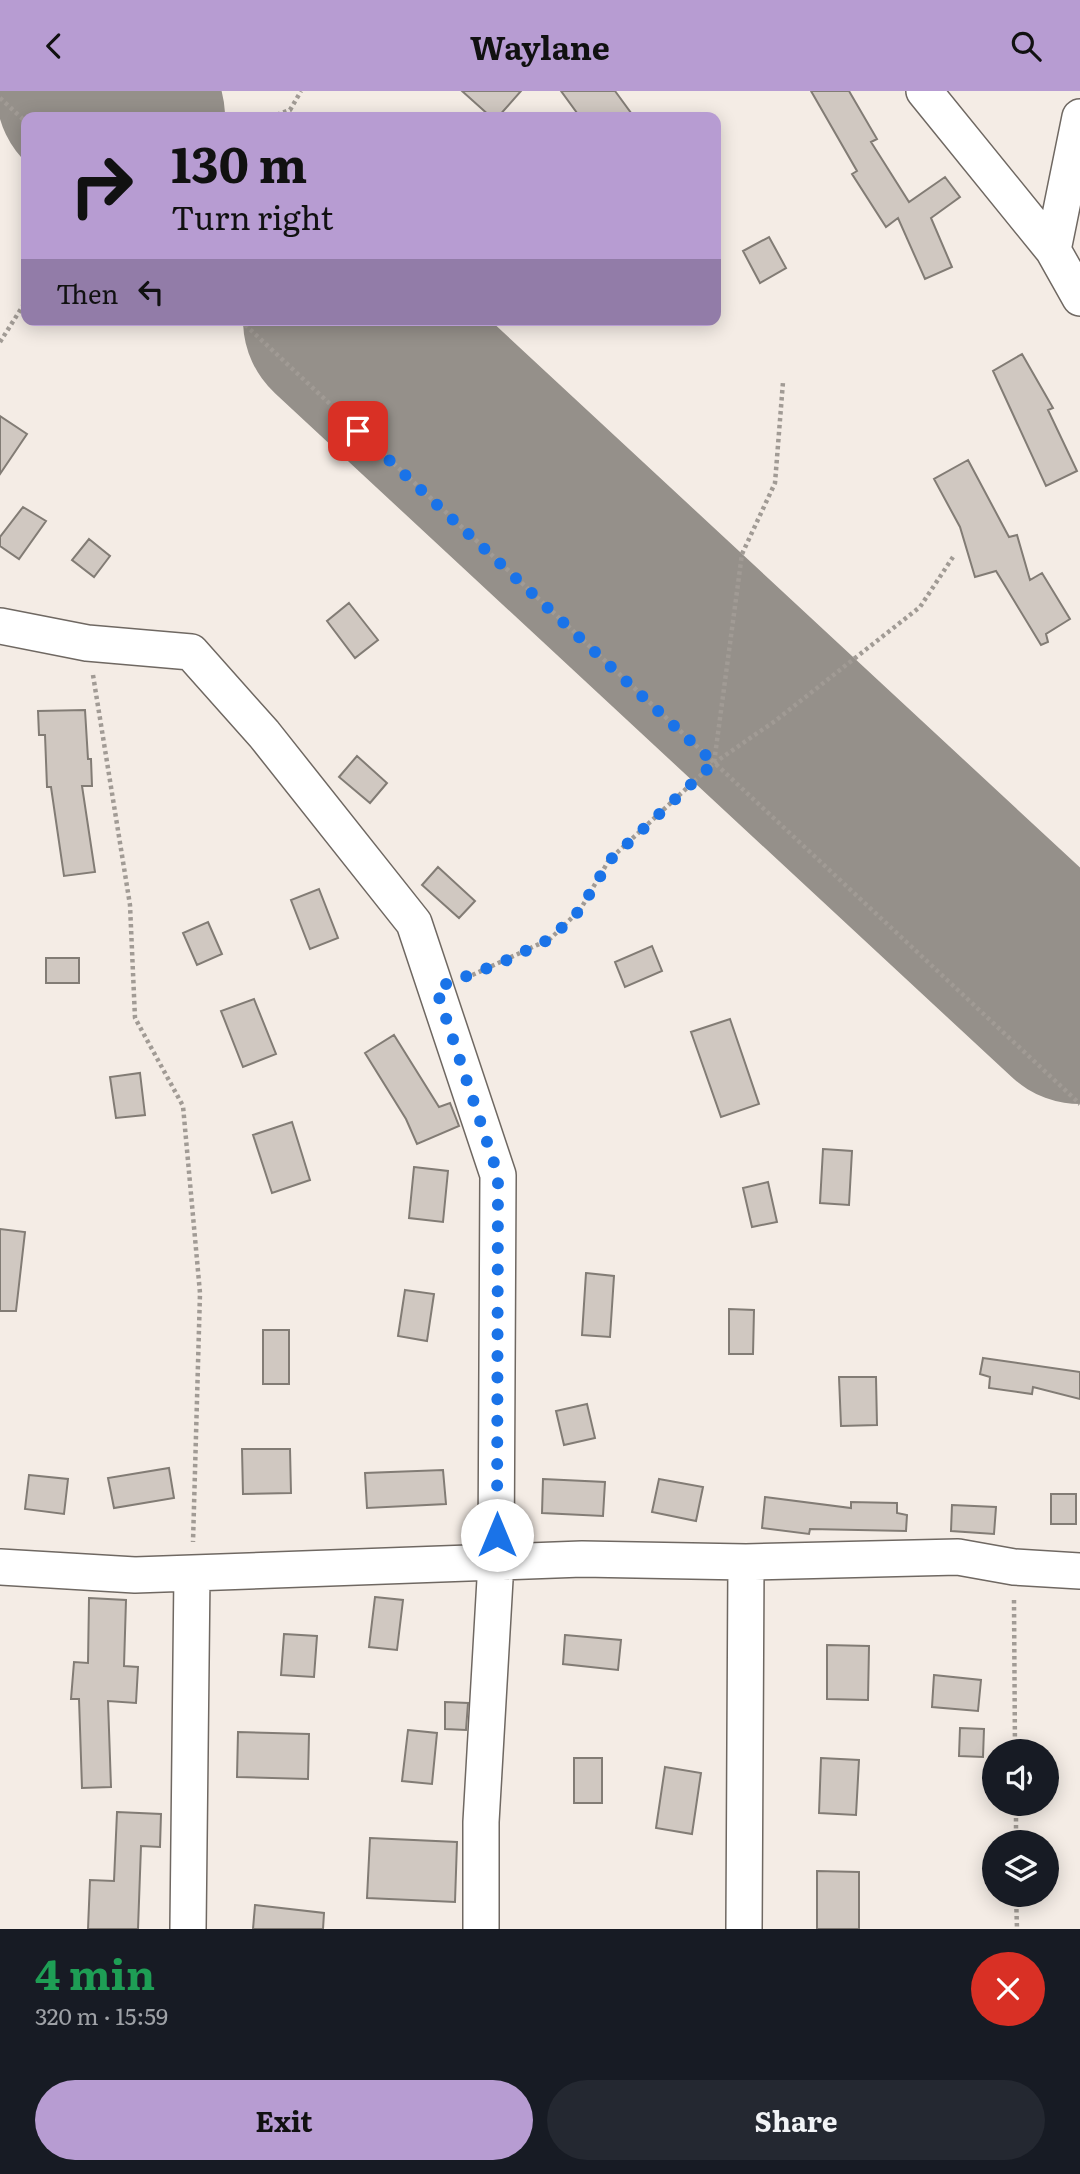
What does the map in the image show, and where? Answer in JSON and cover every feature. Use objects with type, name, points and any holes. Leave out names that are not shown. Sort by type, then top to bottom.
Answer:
[{"type":"street","points":[[924,91],[1053,250],[1080,298]]},
{"type":"street","points":[[1053,250],[1080,117]]},
{"type":"street","points":[[0,626],[88,643],[191,652],[264,734],[414,923],[498,1175],[496,1562],[481,1822],[481,1929]]},
{"type":"street","points":[[0,1567],[135,1575],[582,1559],[746,1562],[958,1557],[1014,1567],[1080,1571]]},
{"type":"street","points":[[744,1929],[746,1562]]},
{"type":"street","points":[[188,1929],[192,1573]]},
{"type":"path","points":[[284,112],[290,110],[301,91]]},
{"type":"path","points":[[0,98],[21,117]]},
{"type":"path","points":[[0,342],[21,309]]},
{"type":"path","points":[[246,326],[1080,1104]]},
{"type":"path","points":[[714,763],[742,554],[775,483],[783,382]]},
{"type":"path","points":[[436,988],[492,967],[550,939],[580,910],[610,860],[714,763],[775,721],[920,607],[953,558]]},
{"type":"path","points":[[88,643],[130,905],[135,1018],[183,1106],[200,1293],[192,1573]]},
{"type":"path","points":[[1014,1567],[1015,1739]]},
{"type":"path","points":[[1016,1907],[1017,1929]]},
{"type":"building","points":[[462,91],[521,91],[502,112],[485,112]]},
{"type":"building","points":[[561,91],[615,91],[630,112],[576,112]]},
{"type":"building","points":[[811,91],[849,91],[877,139],[871,142],[909,202],[945,177],[960,197],[931,218],[952,267],[925,279],[898,218],[886,227],[852,174],[857,171]]},
{"type":"building","points":[[769,237],[786,268],[760,283],[743,251]]},
{"type":"building","points":[[1022,354],[1053,408],[1048,410],[1077,471],[1046,486],[993,371]]},
{"type":"building","points":[[0,416],[27,434],[0,474]]},
{"type":"building","points":[[968,460],[1009,537],[1017,535],[1030,580],[1042,573],[1070,619],[1046,634],[1048,642],[1041,645],[996,571],[975,577],[960,527],[934,479]]},
{"type":"building","points":[[23,507],[46,521],[19,559],[0,546],[0,537]]},
{"type":"building","points":[[89,539],[110,556],[94,577],[72,560]]},
{"type":"building","points":[[349,603],[378,640],[355,658],[327,621]]},
{"type":"building","points":[[85,710],[92,786],[82,786],[95,872],[64,876],[51,787],[47,787],[45,735],[39,735],[38,711]]},
{"type":"building","points":[[357,756],[387,783],[370,803],[339,777]]},
{"type":"building","points":[[438,867],[475,901],[459,918],[422,885]]},
{"type":"building","points":[[319,889],[338,938],[310,949],[291,900]]},
{"type":"building","points":[[208,922],[222,954],[197,965],[183,933]]},
{"type":"building","points":[[652,946],[662,971],[625,987],[615,962]]},
{"type":"building","points":[[46,958],[79,958],[79,983],[46,983]]},
{"type":"building","points":[[254,999],[276,1054],[243,1067],[221,1011]]},
{"type":"building","points":[[730,1019],[759,1104],[721,1117],[691,1032]]},
{"type":"building","points":[[394,1035],[439,1107],[450,1103],[459,1126],[417,1144],[406,1119],[365,1053]]},
{"type":"building","points":[[140,1073],[145,1115],[116,1118],[110,1077]]},
{"type":"building","points":[[292,1122],[310,1180],[272,1193],[253,1135]]},
{"type":"building","points":[[823,1149],[852,1151],[849,1205],[820,1203]]},
{"type":"building","points":[[414,1167],[448,1171],[443,1222],[409,1218]]},
{"type":"building","points":[[768,1182],[777,1222],[752,1227],[743,1188]]},
{"type":"building","points":[[0,1229],[25,1232],[16,1311],[0,1311]]},
{"type":"building","points":[[586,1273],[614,1276],[610,1337],[582,1335]]},
{"type":"building","points":[[405,1290],[434,1294],[427,1341],[398,1336]]},
{"type":"building","points":[[729,1309],[754,1310],[753,1354],[729,1354]]},
{"type":"building","points":[[263,1330],[289,1330],[289,1384],[263,1384]]},
{"type":"building","points":[[983,1358],[1080,1372],[1080,1399],[1033,1387],[1032,1394],[989,1388],[990,1377],[980,1374]]},
{"type":"building","points":[[839,1377],[876,1377],[877,1425],[841,1426]]},
{"type":"building","points":[[587,1404],[595,1438],[564,1445],[556,1411]]},
{"type":"building","points":[[242,1449],[290,1449],[291,1493],[243,1494]]},
{"type":"building","points":[[169,1468],[174,1498],[114,1508],[108,1478]]},
{"type":"building","points":[[443,1470],[446,1504],[367,1508],[365,1473]]},
{"type":"building","points":[[29,1475],[68,1479],[64,1514],[25,1509]]},
{"type":"building","points":[[543,1479],[605,1482],[603,1516],[542,1513]]},
{"type":"building","points":[[659,1479],[703,1487],[696,1521],[652,1512]]},
{"type":"building","points":[[1051,1494],[1076,1494],[1076,1524],[1051,1524]]},
{"type":"building","points":[[765,1497],[851,1508],[851,1502],[897,1503],[897,1513],[907,1515],[906,1531],[810,1529],[809,1534],[762,1528]]},
{"type":"building","points":[[952,1505],[996,1507],[994,1534],[951,1531]]},
{"type":"building","points":[[375,1597],[403,1600],[397,1650],[369,1647]]},
{"type":"building","points":[[89,1598],[126,1600],[124,1666],[138,1667],[136,1703],[108,1701],[111,1787],[82,1788],[79,1699],[71,1699],[74,1662],[88,1663]]},
{"type":"building","points":[[284,1634],[317,1636],[314,1677],[281,1675]]},
{"type":"building","points":[[565,1635],[621,1640],[618,1670],[563,1664]]},
{"type":"building","points":[[827,1645],[869,1646],[868,1700],[827,1699]]},
{"type":"building","points":[[934,1675],[981,1680],[978,1711],[932,1707]]},
{"type":"building","points":[[445,1702],[468,1703],[466,1730],[445,1729]]},
{"type":"building","points":[[960,1728],[984,1729],[982,1757],[959,1756]]},
{"type":"building","points":[[408,1730],[437,1733],[432,1784],[402,1781]]},
{"type":"building","points":[[238,1732],[309,1734],[308,1779],[237,1777]]},
{"type":"building","points":[[574,1758],[602,1758],[602,1803],[574,1803]]},
{"type":"building","points":[[821,1758],[859,1760],[856,1815],[819,1813]]},
{"type":"building","points":[[665,1767],[701,1773],[692,1834],[656,1828]]},
{"type":"building","points":[[117,1812],[161,1814],[160,1847],[141,1846],[138,1929],[88,1929],[90,1880],[114,1881]]},
{"type":"building","points":[[370,1838],[457,1842],[455,1902],[367,1898]]},
{"type":"building","points":[[817,1871],[859,1872],[859,1929],[817,1929]]},
{"type":"building","points":[[255,1905],[324,1913],[323,1929],[253,1929]]},
{"type":"runway","points":[[96,91],[119,112]]},
{"type":"runway","points":[[349,326],[1080,1004]]},
{"type":"route","points":[[358,431],[714,763],[610,860],[580,910],[550,939],[503,962],[436,988],[498,1175],[497,1535]]}]
